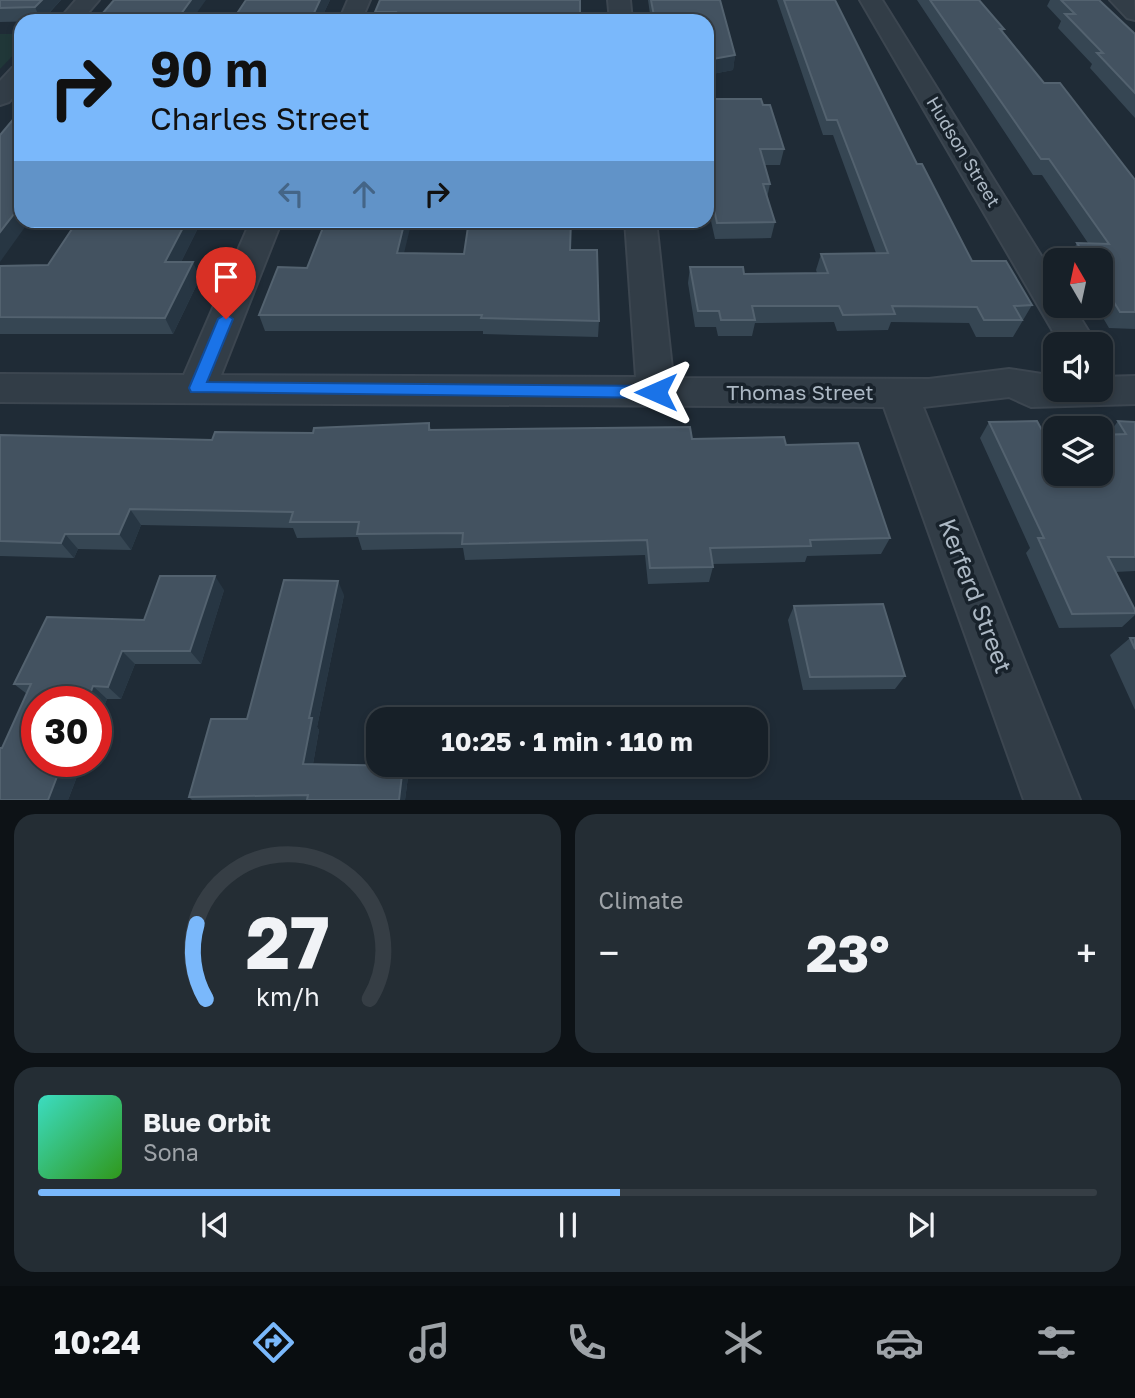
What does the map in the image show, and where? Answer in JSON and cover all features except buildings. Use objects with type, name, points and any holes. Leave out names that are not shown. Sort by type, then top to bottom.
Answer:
[{"type":"street","points":[[75,14],[88,0]]},
{"type":"street","name":"Hudson Street","points":[[871,0],[1043,284]]},
{"type":"street","points":[[1121,0],[1135,13]]},
{"type":"street","points":[[0,96],[14,81]]},
{"type":"street","points":[[197,388],[264,228]]},
{"type":"street","points":[[641,228],[656,392]]},
{"type":"street","name":"Thomas Street","points":[[914,393],[1009,383],[1043,388]]},
{"type":"street","name":"Thomas Street","points":[[0,387],[914,393],[986,399],[1043,393]]},
{"type":"street","name":"Kerferd Street","points":[[914,393],[1052,800]]},
{"type":"green space","points":[[0,34],[14,34],[14,54],[0,69]]},
{"type":"route","points":[[226,319],[197,388],[656,392]]}]
